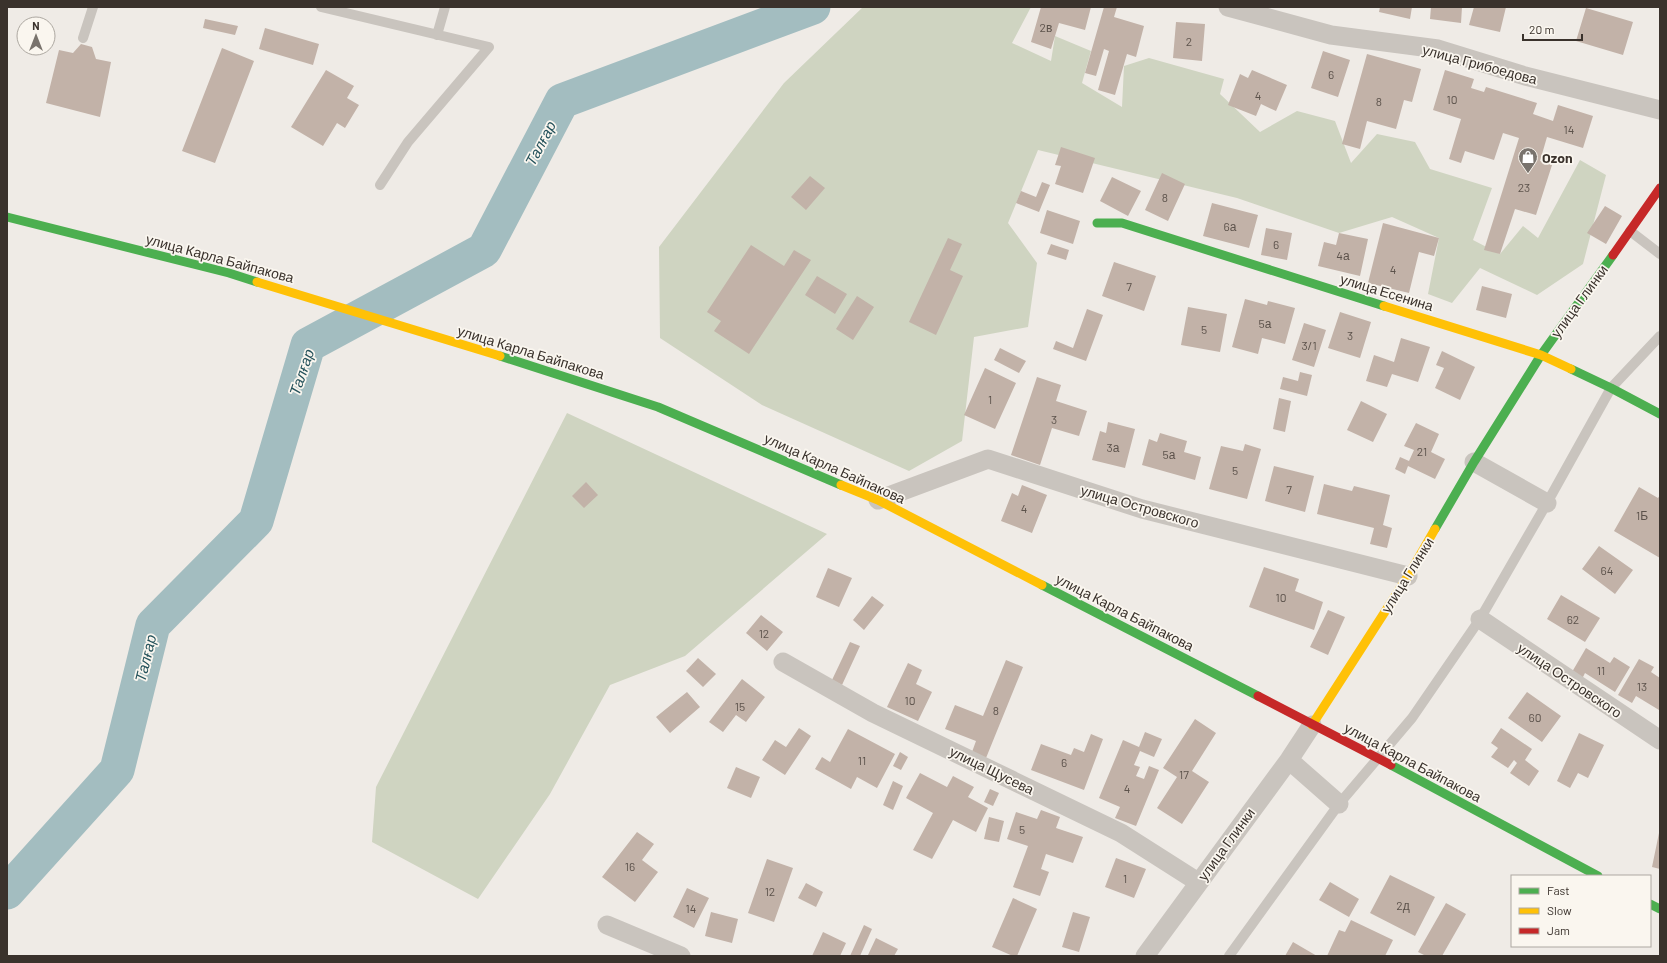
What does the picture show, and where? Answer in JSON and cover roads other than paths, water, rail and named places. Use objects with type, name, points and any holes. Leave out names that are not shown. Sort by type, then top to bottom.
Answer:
[{"type":"main road","name":"улица Глинки","points":[[1312,725],[1408,576],[1474,462],[1541,355],[1660,188]]},
{"type":"main road","name":"улица Карла Байпакова","points":[[7,217],[229,273],[545,370],[658,407],[878,500],[1378,758],[1596,875]]},
{"type":"main road","name":"улица Есенина","points":[[1097,223],[1122,223],[1541,355],[1611,388],[1660,414]]},
{"type":"main road","points":[[1651,904],[1660,909]]},
{"type":"street","name":"улица Грибоедова","points":[[1228,7],[1330,35],[1438,49],[1525,76],[1660,110]]},
{"type":"street","name":"улица Островского","points":[[878,500],[988,459],[1142,509],[1408,576]]},
{"type":"street","points":[[1474,462],[1547,503]]},
{"type":"street","name":"улица Островского","points":[[1480,619],[1660,740]]},
{"type":"street","name":"улица Щусева","points":[[783,662],[873,713],[1122,833],[1198,882]]},
{"type":"street","name":"улица Глинки","points":[[1145,956],[1289,760],[1312,725]]},
{"type":"street","points":[[1289,760],[1339,804]]},
{"type":"street","points":[[607,925],[681,956]]},
{"type":"lane","points":[[83,38],[93,7]]},
{"type":"lane","points":[[320,7],[489,47],[408,142],[380,185]]},
{"type":"lane","points":[[437,35],[445,7]]},
{"type":"lane","points":[[1630,231],[1660,254]]},
{"type":"lane","points":[[1230,956],[1339,804],[1412,718],[1480,619],[1611,388],[1660,336]]},
{"type":"waterway","name":"Талғар","points":[[7,892],[117,770],[153,625],[256,521],[308,345],[484,250],[562,101],[813,7]]},
{"type":"place","name":"Ozon","points":[[1528,174]]}]
